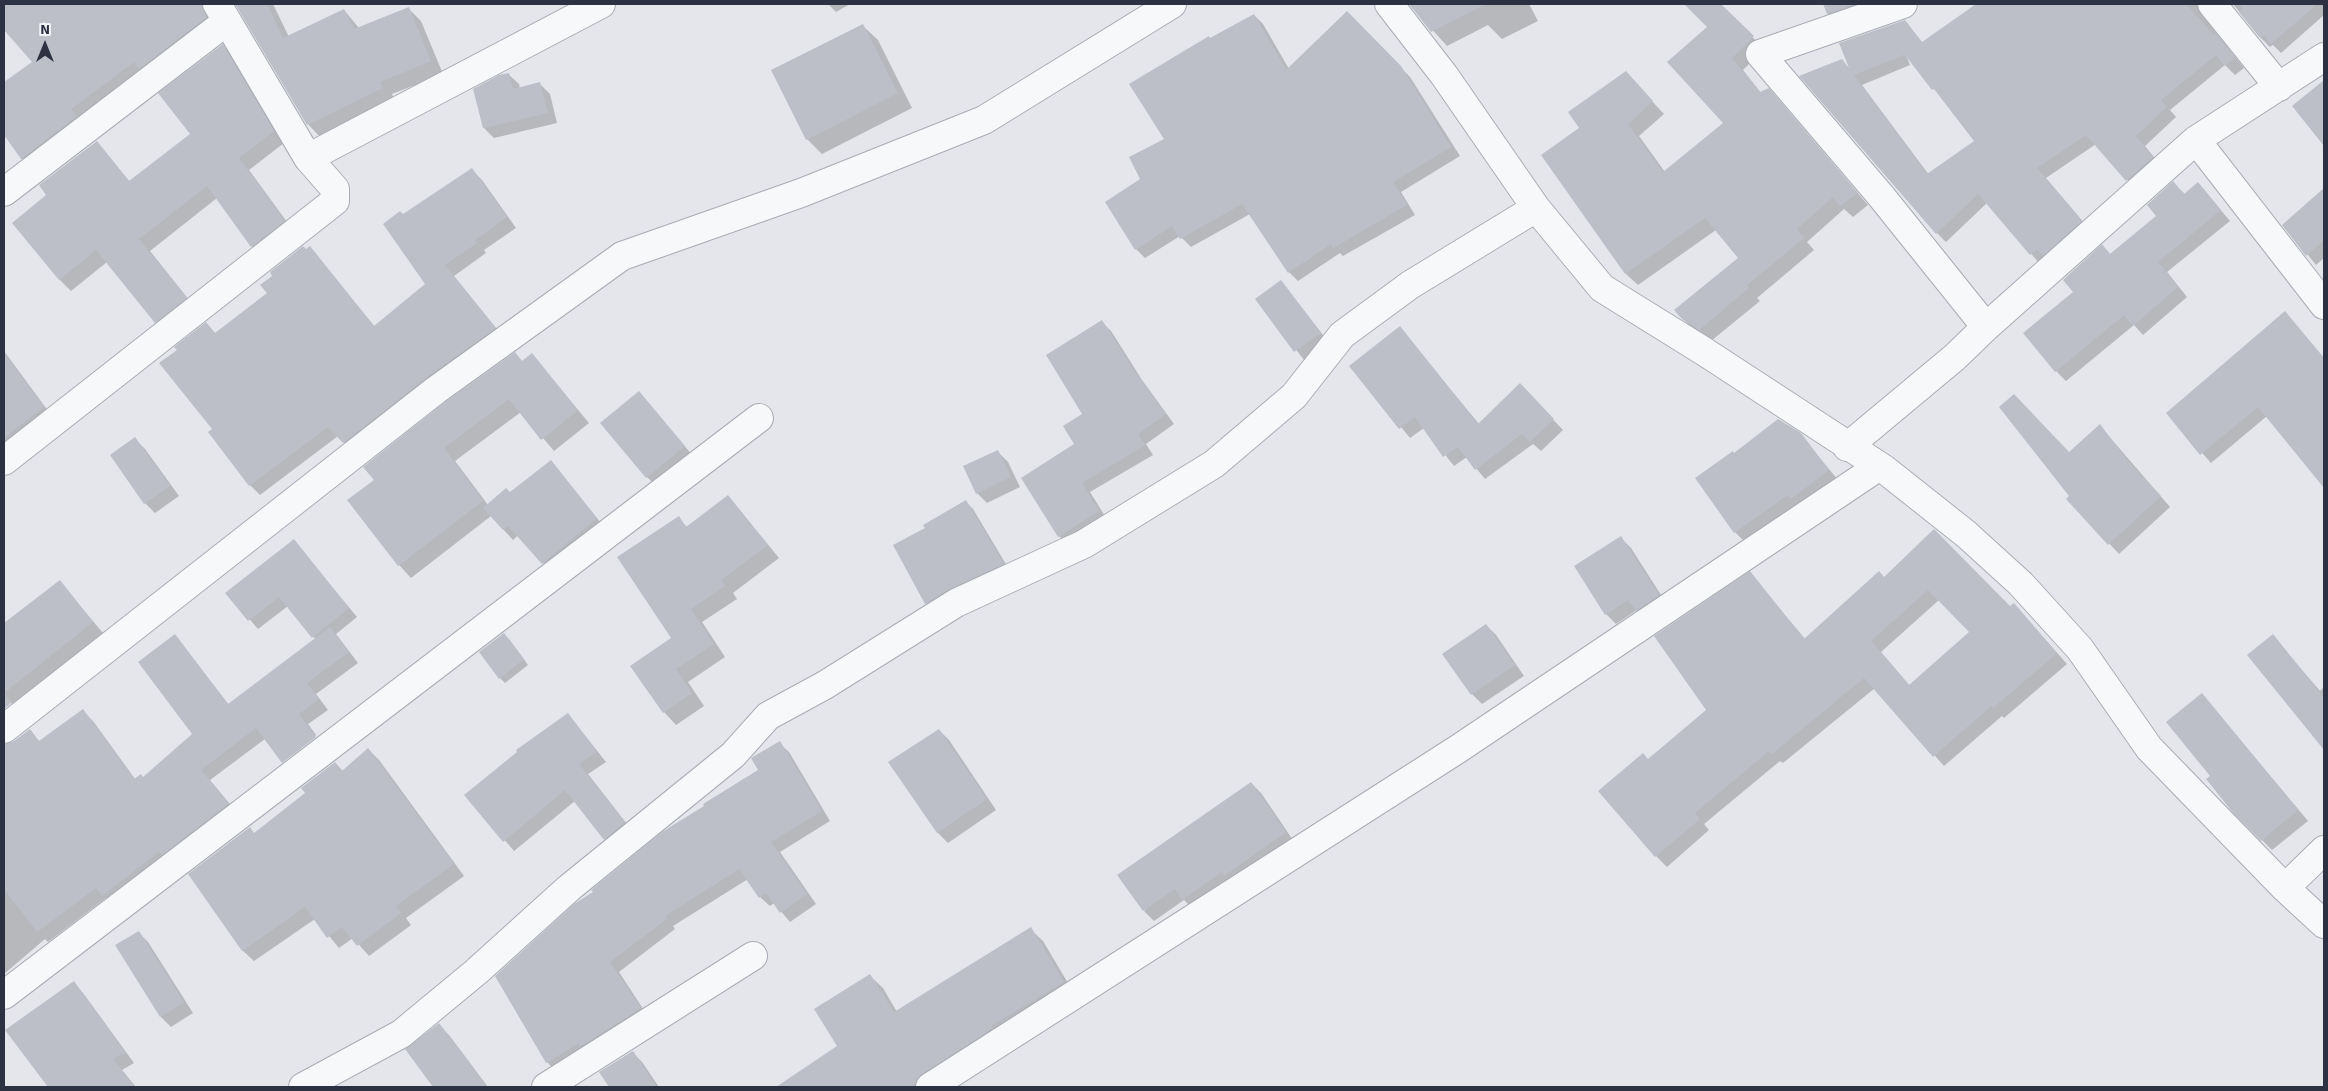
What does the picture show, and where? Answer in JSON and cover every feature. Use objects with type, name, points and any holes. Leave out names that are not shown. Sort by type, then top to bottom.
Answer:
[{"type":"street","points":[[308,158],[601,4]]},
{"type":"street","points":[[4,729],[436,390],[622,256],[801,193],[984,120],[1172,4]]},
{"type":"street","points":[[1389,4],[1444,75],[1536,208],[1602,288],[1705,352],[1847,447],[1884,469],[1966,534],[2021,584],[2080,649],[2149,748],[2285,888],[2324,924]]},
{"type":"street","points":[[1903,4],[1760,54],[1881,196],[1986,326]]},
{"type":"street","points":[[2212,4],[2279,87]]},
{"type":"street","points":[[4,192],[222,13],[308,158],[335,189],[335,201],[4,462]]},
{"type":"street","points":[[1847,447],[1955,357],[1986,326],[2196,140],[2324,57]]},
{"type":"street","points":[[2196,140],[2324,305]]},
{"type":"street","points":[[303,1087],[401,1034],[476,972],[569,888],[733,756],[768,716],[825,685],[956,602],[1084,544],[1214,464],[1294,396],[1342,335],[1410,286],[1536,208]]},
{"type":"street","points":[[4,995],[759,418]]},
{"type":"street","points":[[930,1087],[1458,749],[1878,467]]},
{"type":"street","points":[[2285,888],[2324,850]]},
{"type":"street","points":[[546,1087],[754,956]]},
{"type":"building","points":[[4,4],[201,4],[207,17],[139,69],[134,62],[71,109],[77,116],[21,159],[4,135],[4,82],[32,62],[4,30]]},
{"type":"building","points":[[235,4],[267,4],[283,38],[344,9],[354,29],[409,7],[431,61],[380,82],[383,88],[307,125]]},
{"type":"building","points":[[1409,4],[1486,4],[1431,32]]},
{"type":"building","points":[[1684,4],[1721,4],[1754,36],[1732,58],[1760,92],[1769,88],[1858,193],[1840,206],[1833,197],[1797,229],[1804,238],[1747,285],[1749,288],[1699,330],[1682,319],[1674,310],[1738,258],[1705,218],[1625,274],[1541,155],[1579,128],[1568,112],[1626,71],[1653,101],[1628,124],[1663,172],[1723,123],[1667,62],[1707,27]]},
{"type":"building","points":[[1823,4],[1856,4],[1827,14]]},
{"type":"building","points":[[1976,4],[2186,4],[2214,35],[2215,33],[2235,58],[2225,66],[2216,55],[2161,100],[2167,107],[2136,136],[2153,157],[2126,181],[2086,135],[2037,168],[2082,221],[2043,256],[2037,249],[2030,255],[1978,194],[1936,234],[1799,76],[1842,59],[1849,68],[1839,43],[1905,20],[1922,42]],"holes":[[[1905,55],[1974,141],[1927,174],[1854,75]]]},
{"type":"building","points":[[2239,4],[2317,4],[2271,44],[2264,35],[2260,38],[2239,12],[2243,9]]},
{"type":"building","points":[[1347,11],[1401,66],[1451,147],[1393,182],[1407,205],[1333,248],[1331,244],[1288,273],[1242,204],[1180,239],[1172,226],[1135,250],[1105,202],[1140,179],[1129,157],[1164,139],[1129,84],[1209,36],[1210,38],[1254,14],[1286,70]]},
{"type":"building","points":[[863,24],[898,93],[806,140],[771,70]]},
{"type":"building","points":[[223,44],[274,131],[239,158],[285,221],[251,247],[207,186],[139,239],[187,298],[155,323],[96,250],[59,280],[12,223],[46,195],[39,185],[97,141],[129,181],[190,134],[158,93]]},
{"type":"building","points":[[509,73],[513,89],[540,82],[548,113],[483,128],[473,89],[499,75]]},
{"type":"building","points":[[2324,80],[2324,146],[2292,106]]},
{"type":"building","points":[[472,168],[507,217],[475,240],[477,243],[445,265],[496,328],[427,377],[343,443],[328,427],[249,486],[208,432],[212,429],[159,363],[177,350],[174,347],[206,322],[215,333],[267,293],[260,285],[272,276],[270,272],[303,246],[306,249],[310,246],[374,326],[425,284],[383,224],[400,211],[403,214]]},
{"type":"building","points":[[2173,181],[2184,194],[2198,182],[2221,210],[2158,262],[2178,287],[2133,326],[2124,315],[2055,372],[2023,333],[2073,292],[2063,280],[2102,244],[2110,254],[2156,216],[2147,205]]},
{"type":"building","points":[[2324,188],[2324,240],[2306,256],[2282,225]]},
{"type":"building","points":[[1281,280],[1321,333],[1294,352],[1255,299]]},
{"type":"building","points":[[2285,311],[2324,358],[2324,488],[2258,407],[2200,455],[2166,413]]},
{"type":"building","points":[[1102,320],[1133,369],[1166,414],[1138,434],[1145,445],[1082,483],[1099,511],[1058,537],[1021,478],[1074,444],[1063,426],[1082,414],[1046,355]]},
{"type":"building","points":[[1400,326],[1478,424],[1520,383],[1554,419],[1530,442],[1522,434],[1475,470],[1458,447],[1443,457],[1415,417],[1399,429],[1349,366]]},
{"type":"building","points":[[515,352],[522,361],[532,353],[578,410],[541,440],[509,399],[444,448],[483,501],[398,566],[347,500],[374,480],[363,467],[445,402]]},
{"type":"building","points":[[4,353],[44,407],[4,438]]},
{"type":"building","points":[[639,391],[685,446],[646,478],[600,423]]},
{"type":"building","points":[[2014,394],[2069,452],[2100,424],[2127,460],[2161,496],[2108,545],[2066,499],[2069,496],[1999,407]]},
{"type":"building","points":[[1778,419],[1801,433],[1829,470],[1791,499],[1788,495],[1734,533],[1695,478],[1733,451],[1734,453]]},
{"type":"building","points":[[135,437],[170,486],[144,504],[110,455]]},
{"type":"building","points":[[998,450],[1011,477],[976,494],[963,466]]},
{"type":"building","points":[[551,460],[597,518],[542,564],[508,526],[503,530],[483,508],[506,488],[510,492]]},
{"type":"building","points":[[728,495],[768,545],[721,580],[725,586],[691,609],[714,644],[676,669],[692,693],[663,713],[630,666],[671,638],[617,557],[679,516],[686,527]]},
{"type":"building","points":[[966,500],[1004,564],[949,589],[925,604],[893,545],[925,528],[923,525]]},
{"type":"building","points":[[1934,529],[2010,606],[2014,603],[2057,653],[1993,708],[1991,706],[1933,757],[1864,678],[1772,754],[1769,751],[1695,813],[1700,819],[1655,857],[1598,791],[1643,753],[1648,759],[1706,710],[1654,636],[1750,571],[1804,639],[1879,571],[1884,577]],"holes":[[[1928,590],[1969,632],[1909,685],[1871,641]]]},
{"type":"building","points":[[1621,536],[1659,595],[1636,611],[1628,600],[1605,615],[1574,566]]},
{"type":"building","points":[[294,539],[349,608],[312,638],[279,597],[248,621],[225,593]]},
{"type":"building","points":[[60,580],[93,622],[4,693],[4,623]]},
{"type":"building","points":[[1486,624],[1515,665],[1471,695],[1442,654]]},
{"type":"building","points":[[330,627],[349,652],[307,683],[319,699],[299,714],[316,737],[282,763],[256,728],[201,770],[229,803],[162,855],[159,852],[102,896],[96,888],[37,932],[4,889],[4,744],[14,741],[30,729],[39,741],[83,709],[134,779],[141,774],[143,777],[192,734],[138,662],[175,634],[228,704]]},
{"type":"building","points":[[504,633],[524,659],[499,679],[479,652]]},
{"type":"building","points":[[2273,634],[2324,698],[2324,750],[2247,655]]},
{"type":"building","points":[[4,693],[11,703],[4,709]]},
{"type":"building","points":[[2202,693],[2298,810],[2261,841],[2234,814],[2206,779],[2210,776],[2166,722]]},
{"type":"building","points":[[568,713],[597,752],[579,764],[625,822],[604,840],[565,790],[503,842],[464,795],[517,752],[516,750]]},
{"type":"building","points":[[939,729],[987,799],[937,833],[888,762]]},
{"type":"building","points":[[780,741],[822,811],[771,842],[807,894],[780,913],[766,893],[759,898],[739,869],[665,916],[667,919],[610,962],[641,1008],[581,1046],[579,1043],[546,1063],[495,976],[574,904],[593,892],[591,890],[662,832],[758,770],[751,758]]},
{"type":"building","points":[[368,748],[454,864],[396,906],[401,913],[357,946],[342,927],[327,938],[305,907],[242,951],[188,874],[250,827],[254,833],[305,793],[301,788],[335,762],[342,771]]},
{"type":"building","points":[[1251,782],[1286,832],[1224,876],[1222,872],[1182,900],[1175,889],[1143,911],[1117,875]]},
{"type":"building","points":[[1031,927],[1064,982],[991,1026],[993,1028],[922,1074],[913,1087],[776,1087],[837,1046],[814,1009],[870,974],[894,1012]]},
{"type":"building","points":[[139,931],[184,1002],[160,1017],[115,945]]},
{"type":"building","points":[[74,981],[126,1054],[121,1054],[113,1059],[135,1087],[48,1087],[5,1030]]},
{"type":"building","points":[[439,1023],[487,1087],[433,1087],[405,1049]]},
{"type":"building","points":[[633,1051],[657,1087],[609,1087],[599,1072]]}]
